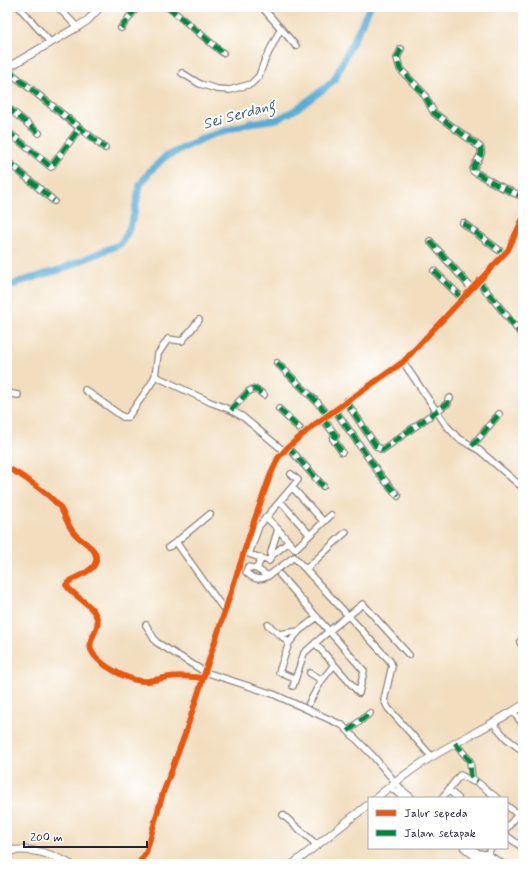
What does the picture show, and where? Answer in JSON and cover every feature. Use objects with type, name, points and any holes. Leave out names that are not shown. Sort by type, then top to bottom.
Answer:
[{"type":"main road","points":[[7,69],[88,20],[100,7]]},
{"type":"main road","points":[[377,797],[432,757],[523,705]]},
{"type":"main road","points":[[293,864],[368,805]]},
{"type":"main road","points":[[7,851],[24,849],[41,852],[70,864]]},
{"type":"street","points":[[19,7],[51,43]]},
{"type":"street","points":[[58,7],[77,27]]},
{"type":"street","points":[[121,28],[137,7]]},
{"type":"street","points":[[262,7],[296,46]]},
{"type":"street","points":[[172,8],[223,53]]},
{"type":"street","points":[[182,73],[200,84],[217,89],[230,90],[251,84],[259,76],[281,28]]},
{"type":"street","points":[[401,49],[397,58],[400,68],[424,94],[434,113],[482,150],[482,153],[473,168],[474,172],[523,197]]},
{"type":"street","points":[[7,69],[104,148]]},
{"type":"street","points":[[7,108],[39,133]]},
{"type":"street","points":[[7,131],[51,167],[79,129]]},
{"type":"street","points":[[7,161],[54,201]]},
{"type":"street","points":[[139,864],[146,854],[162,793],[185,734],[275,464],[286,449],[304,433],[346,401],[365,390],[404,362],[504,254],[521,228],[523,218]]},
{"type":"street","points":[[463,224],[504,254]]},
{"type":"street","points":[[430,241],[472,289]]},
{"type":"street","points":[[434,271],[463,299]]},
{"type":"street","points":[[479,282],[523,336]]},
{"type":"street","points":[[85,390],[126,418],[155,376],[158,354],[168,340],[170,338],[181,341],[198,320]]},
{"type":"street","points":[[404,362],[436,411],[458,438],[472,446],[523,488]]},
{"type":"street","points":[[277,363],[312,396],[328,415]]},
{"type":"street","points":[[155,376],[210,402],[231,410],[243,417],[286,449],[323,486]]},
{"type":"street","points":[[231,410],[248,392],[253,389],[264,395]]},
{"type":"street","points":[[7,393],[18,395]]},
{"type":"street","points":[[346,401],[376,446],[382,450],[448,403],[450,398]]},
{"type":"street","points":[[279,409],[304,433]]},
{"type":"street","points":[[335,410],[381,476],[398,496]]},
{"type":"street","points":[[472,446],[499,414]]},
{"type":"street","points":[[322,419],[336,436],[333,439],[342,452]]},
{"type":"street","points":[[7,468],[17,472],[52,498],[62,512],[74,534],[95,553],[95,562],[92,568],[71,580],[66,585],[97,616],[98,623],[91,646],[92,651],[98,660],[118,672],[140,681],[149,681],[177,676],[203,678]]},
{"type":"street","points":[[278,529],[269,561],[249,554],[259,526],[298,480],[292,474]]},
{"type":"street","points":[[292,487],[323,521]]},
{"type":"street","points":[[280,501],[309,534]]},
{"type":"street","points":[[169,547],[210,514]]},
{"type":"street","points":[[266,517],[295,549],[309,534],[331,515]]},
{"type":"street","points":[[306,568],[346,532]]},
{"type":"street","points":[[176,542],[225,611]]},
{"type":"street","points":[[271,556],[289,542]]},
{"type":"street","points":[[247,570],[249,576],[259,579],[268,576],[294,557],[306,568],[390,661],[392,666],[384,700],[388,708],[432,757]]},
{"type":"street","points":[[257,569],[261,558]]},
{"type":"street","points":[[240,567],[247,570],[257,569],[268,576]]},
{"type":"street","points":[[280,575],[364,671],[359,693],[315,643]]},
{"type":"street","points":[[293,686],[304,653],[363,604],[410,655]]},
{"type":"street","points":[[295,679],[278,672],[289,643],[316,617]]},
{"type":"street","points":[[146,625],[156,642],[205,672],[273,694],[342,725],[348,730],[403,797]]},
{"type":"street","points":[[268,625],[289,643]]},
{"type":"street","points":[[279,634],[300,631]]},
{"type":"street","points":[[523,637],[520,642],[523,648]]},
{"type":"street","points":[[309,703],[322,680],[334,665]]},
{"type":"street","points":[[310,673],[322,680]]},
{"type":"street","points":[[513,711],[523,725]]},
{"type":"street","points":[[348,730],[370,713]]},
{"type":"street","points":[[493,723],[506,738],[523,752]]},
{"type":"street","points":[[455,743],[470,761],[471,776],[476,782],[496,797]]},
{"type":"street","points":[[443,797],[460,775],[476,782]]},
{"type":"street","points":[[393,784],[411,797]]},
{"type":"street","points":[[448,790],[457,797]]},
{"type":"street","points":[[508,807],[521,816],[508,827]]},
{"type":"street","points":[[283,815],[317,845]]},
{"type":"street","points":[[508,837],[523,848]]},
{"type":"street","points":[[465,849],[474,856],[488,858],[496,864]]},
{"type":"street","points":[[473,849],[488,858],[503,864]]},
{"type":"waterway","name":"Sei Serdang","points":[[7,288],[19,282],[62,269],[120,244],[127,234],[134,215],[140,185],[150,171],[165,157],[206,137],[250,123],[278,119],[295,110],[325,88],[334,80],[370,7]]},
{"type":"marked path","points":[[121,28],[137,7]]},
{"type":"marked path","points":[[168,7],[223,53]]},
{"type":"marked path","points":[[401,49],[397,58],[400,69],[424,94],[434,113],[480,147],[481,153],[473,171],[497,185],[523,197]]},
{"type":"marked path","points":[[7,70],[105,148]]},
{"type":"marked path","points":[[7,107],[39,133]]},
{"type":"marked path","points":[[7,131],[51,167],[79,129]]},
{"type":"marked path","points":[[7,161],[54,201]]},
{"type":"marked path","points":[[463,223],[504,254]]},
{"type":"marked path","points":[[430,241],[472,289]]},
{"type":"marked path","points":[[434,271],[463,299]]},
{"type":"marked path","points":[[479,282],[523,336]]},
{"type":"marked path","points":[[277,363],[317,402],[328,415]]},
{"type":"marked path","points":[[231,410],[248,392],[253,389],[264,395]]},
{"type":"marked path","points":[[346,401],[376,446],[382,450],[448,403],[448,399],[450,398]]},
{"type":"marked path","points":[[279,409],[304,433]]},
{"type":"marked path","points":[[335,410],[381,476],[398,496]]},
{"type":"marked path","points":[[472,446],[499,414]]},
{"type":"marked path","points":[[323,419],[336,436],[333,439],[342,452]]},
{"type":"marked path","points":[[288,447],[323,486]]},
{"type":"marked path","points":[[348,731],[370,713]]},
{"type":"marked path","points":[[455,743],[470,761],[471,776],[477,782]]},
{"type":"cycle path","points":[[138,864],[146,853],[163,793],[185,734],[254,521],[278,458],[288,447],[314,425],[403,362],[508,250],[523,218]]},
{"type":"cycle path","points":[[7,468],[27,479],[55,501],[74,533],[92,548],[96,556],[96,561],[91,569],[73,579],[66,585],[95,613],[98,622],[90,646],[91,650],[99,661],[129,678],[142,681],[177,676],[203,678]]}]
